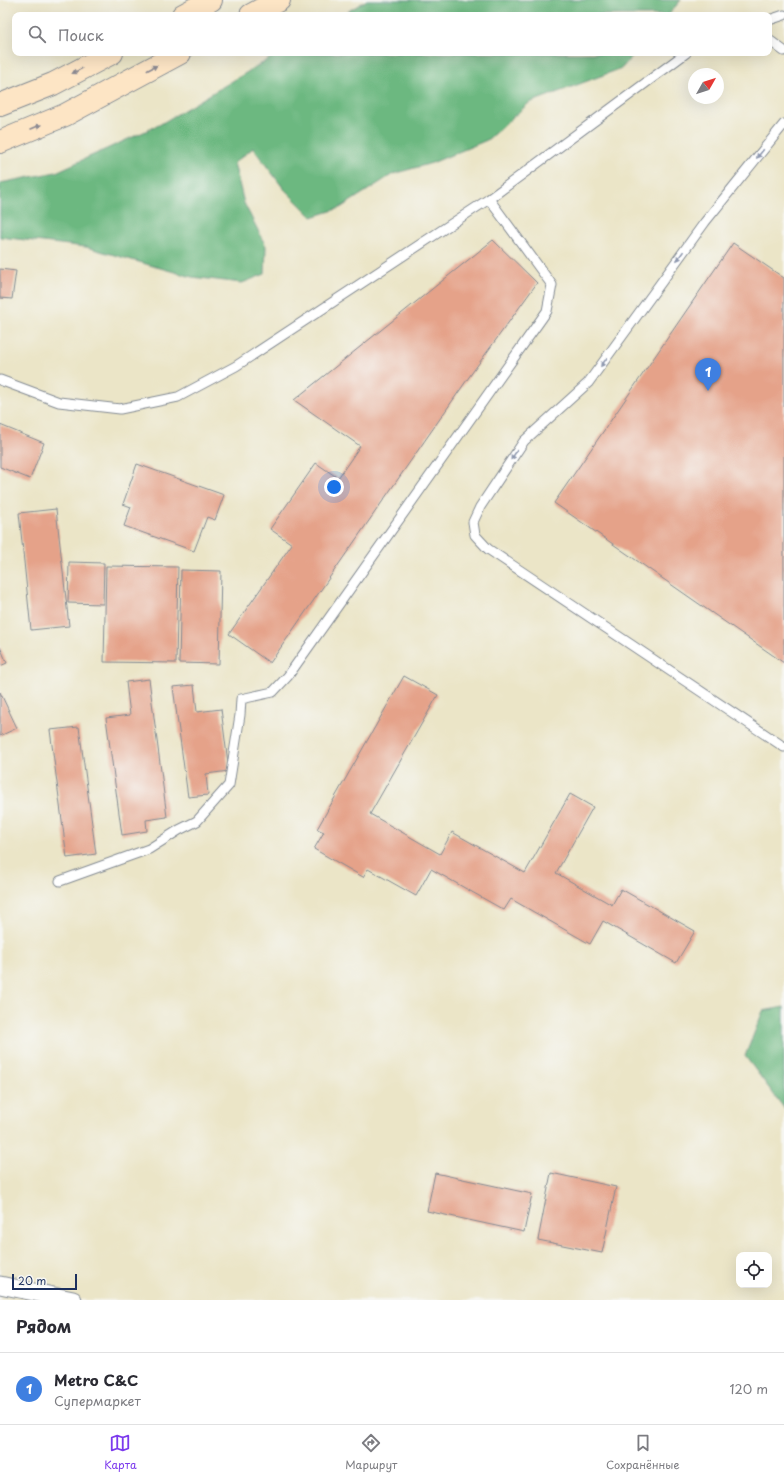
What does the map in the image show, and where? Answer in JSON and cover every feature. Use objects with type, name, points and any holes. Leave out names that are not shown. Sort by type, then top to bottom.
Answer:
[{"type":"main road","points":[[189,12],[211,0]]},
{"type":"main road","points":[[257,12],[279,0]]},
{"type":"main road","points":[[0,106],[53,84],[106,56]]},
{"type":"main road","points":[[0,142],[65,115],[174,56]]},
{"type":"street","points":[[0,1285],[73,1300]]},
{"type":"lane","points":[[772,19],[784,15]]},
{"type":"lane","points":[[772,42],[784,50]]},
{"type":"lane","points":[[0,380],[59,402],[120,409],[178,397],[236,366],[489,199],[682,56]]},
{"type":"lane","points":[[784,124],[705,222],[588,383],[524,441],[480,507],[474,522],[476,535],[488,549],[784,747]]},
{"type":"lane","points":[[60,881],[149,849],[179,830],[197,822],[229,785],[240,715],[240,699],[272,692],[288,676],[548,311],[552,285],[489,199]]},
{"type":"green space","points":[[367,0],[681,0],[671,12],[347,12]]},
{"type":"green space","points":[[274,56],[632,56],[622,68],[529,103],[487,140],[432,163],[393,174],[340,208],[312,217],[284,189],[253,148],[234,163],[244,203],[266,246],[265,274],[242,283],[192,277],[86,247],[0,237],[0,183],[56,172],[159,125]]},
{"type":"green space","points":[[784,1007],[784,1108],[745,1056],[763,1011]]},
{"type":"building","points":[[493,240],[537,283],[469,377],[270,663],[229,634],[292,544],[270,529],[316,463],[338,478],[360,446],[294,400]]},
{"type":"building","points":[[733,243],[784,278],[784,663],[554,503]]},
{"type":"building","points":[[0,269],[16,271],[12,299],[0,298]]},
{"type":"building","points":[[0,425],[44,443],[30,479],[0,467]]},
{"type":"building","points":[[137,464],[224,495],[215,520],[207,517],[194,551],[124,526],[131,507],[123,504]]},
{"type":"building","points":[[56,509],[69,626],[31,630],[19,513]]},
{"type":"building","points":[[69,562],[104,563],[103,604],[68,603]]},
{"type":"building","points":[[106,566],[178,567],[176,663],[104,662]]},
{"type":"building","points":[[181,570],[221,571],[219,664],[179,663]]},
{"type":"building","points":[[0,647],[7,663],[0,666]]},
{"type":"building","points":[[404,676],[438,695],[370,814],[440,854],[452,832],[525,873],[570,794],[593,807],[556,873],[612,905],[621,889],[695,931],[676,963],[603,921],[590,944],[511,899],[504,910],[431,869],[416,896],[368,869],[363,877],[314,849],[324,832],[317,829]]},
{"type":"building","points":[[149,679],[167,817],[146,820],[147,831],[122,835],[106,718],[130,715],[126,682]]},
{"type":"building","points":[[194,685],[197,712],[221,709],[229,771],[206,774],[208,795],[188,797],[173,687]]},
{"type":"building","points":[[0,692],[17,728],[0,736]]},
{"type":"building","points":[[79,727],[96,854],[67,858],[50,730]]},
{"type":"building","points":[[435,1173],[532,1194],[524,1232],[427,1211]]},
{"type":"building","points":[[551,1173],[616,1187],[602,1253],[538,1240]]},
{"type":"place","name":"Metro C&C","points":[[708,391]]}]
